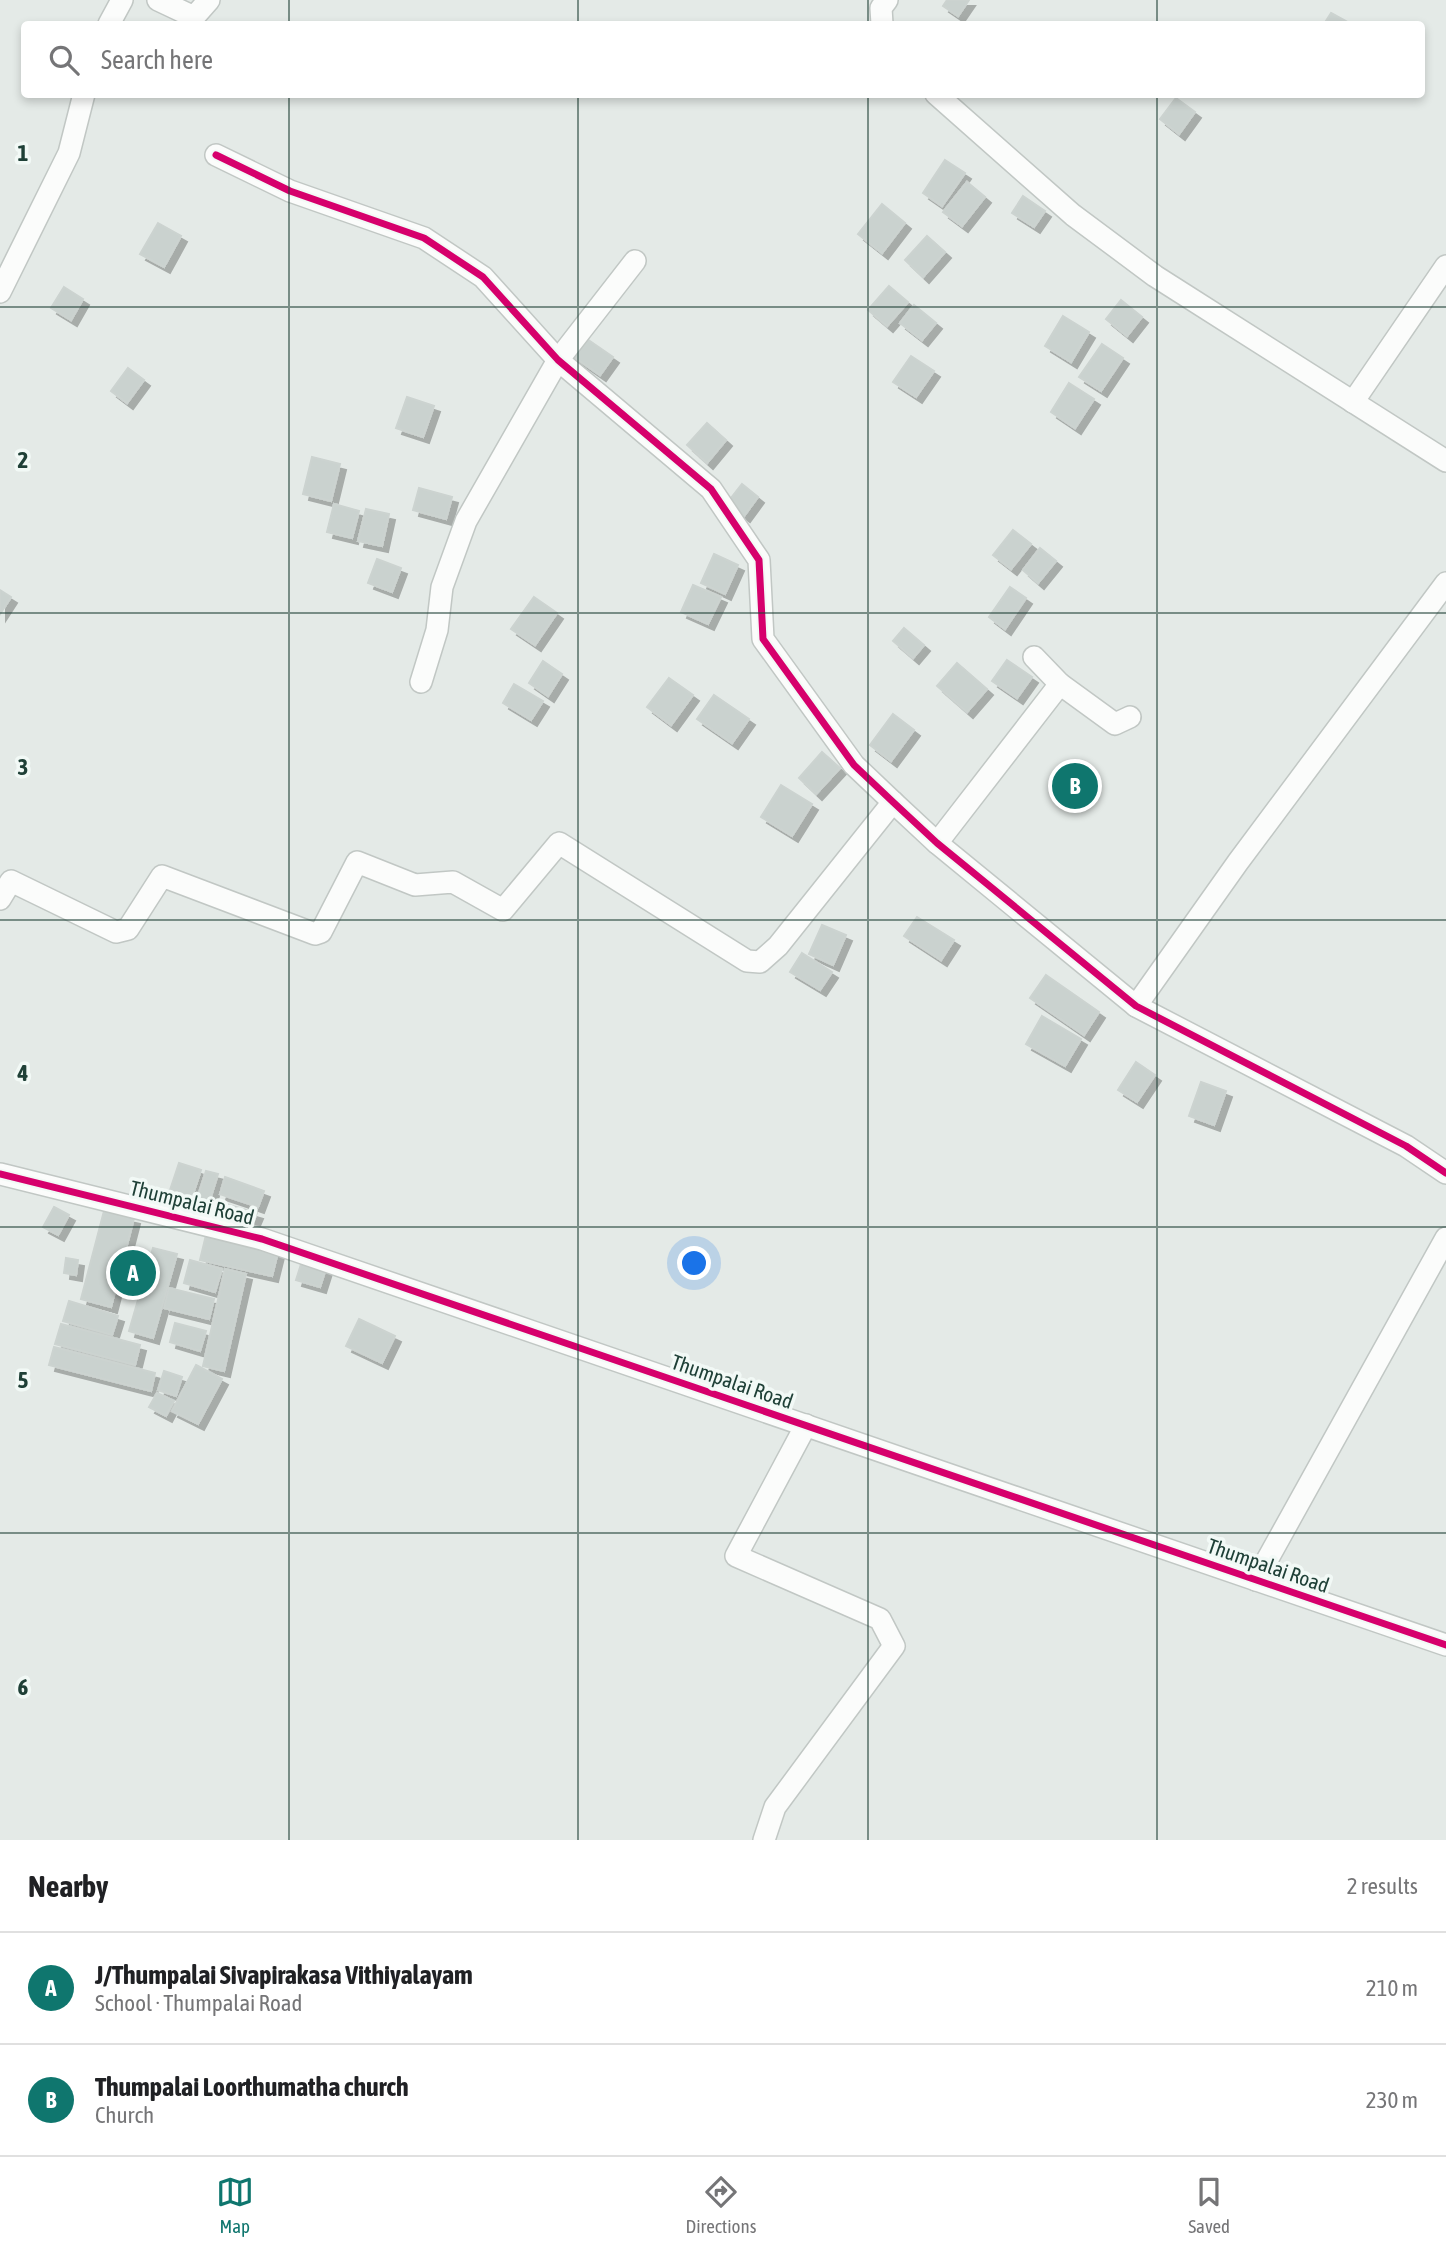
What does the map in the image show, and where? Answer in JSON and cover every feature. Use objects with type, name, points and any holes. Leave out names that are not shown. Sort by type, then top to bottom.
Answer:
[{"type":"street","points":[[111,21],[122,0]]},
{"type":"street","points":[[158,0],[194,17],[209,0]]},
{"type":"street","points":[[881,21],[881,8],[887,0]]},
{"type":"street","points":[[0,292],[69,153],[83,98]]},
{"type":"street","points":[[941,98],[1073,215],[1155,276],[1446,461]]},
{"type":"street","points":[[216,155],[290,191],[424,238],[483,277],[558,360],[711,489],[759,560],[763,639],[854,765],[937,844],[1136,1006],[1406,1146],[1446,1173]]},
{"type":"street","points":[[421,682],[437,630],[442,587],[466,521],[558,360],[635,261]]},
{"type":"street","points":[[1353,402],[1446,266]]},
{"type":"street","points":[[1136,1006],[1238,862],[1446,583]]},
{"type":"street","points":[[1034,657],[1060,684],[1115,724],[1130,717]]},
{"type":"street","points":[[937,844],[1060,684]]},
{"type":"street","points":[[0,899],[11,881],[116,932],[128,929],[162,876],[315,934],[321,932],[357,862],[415,885],[453,882],[503,909],[559,843],[747,961],[760,962],[778,946],[893,802]]},
{"type":"street","name":"Thumpalai Road","points":[[0,1174],[262,1238],[1446,1645]]},
{"type":"street","points":[[1256,1580],[1446,1238]]},
{"type":"street","points":[[764,1840],[775,1807],[894,1646],[880,1619],[736,1556],[806,1426]]},
{"type":"building","points":[[947,0],[969,0],[958,16],[943,6]]},
{"type":"building","points":[[1331,13],[1346,21],[1326,21]]},
{"type":"building","points":[[1176,98],[1195,112],[1179,134],[1160,119]]},
{"type":"building","points":[[945,160],[965,173],[942,206],[923,193]]},
{"type":"building","points":[[967,182],[985,197],[962,226],[943,212]]},
{"type":"building","points":[[1023,196],[1045,211],[1034,227],[1012,213]]},
{"type":"building","points":[[882,204],[905,223],[882,253],[858,234]]},
{"type":"building","points":[[158,223],[181,236],[164,267],[140,254]]},
{"type":"building","points":[[927,236],[945,252],[923,277],[905,260]]},
{"type":"building","points":[[889,286],[908,302],[887,326],[868,310]]},
{"type":"building","points":[[64,287],[83,299],[71,320],[51,308]]},
{"type":"building","points":[[1121,300],[1142,317],[1127,336],[1106,319]]},
{"type":"building","points":[[914,305],[936,323],[922,340],[900,323]]},
{"type":"building","points":[[1063,316],[1089,332],[1071,362],[1045,346]]},
{"type":"building","points":[[587,339],[613,357],[600,375],[574,357]]},
{"type":"building","points":[[1102,344],[1123,358],[1101,391],[1079,377]]},
{"type":"building","points":[[911,356],[934,371],[916,397],[893,382]]},
{"type":"building","points":[[128,368],[144,380],[127,403],[111,391]]},
{"type":"building","points":[[1069,383],[1094,399],[1075,428],[1051,412]]},
{"type":"building","points":[[407,397],[434,406],[423,437],[396,428]]},
{"type":"building","points":[[707,423],[726,440],[707,463],[687,445]]},
{"type":"building","points":[[312,457],[340,464],[331,501],[303,494]]},
{"type":"building","points":[[742,484],[758,497],[744,516],[727,503]]},
{"type":"building","points":[[419,488],[452,497],[446,519],[413,510]]},
{"type":"building","points":[[334,504],[359,511],[352,538],[327,532]]},
{"type":"building","points":[[366,509],[389,514],[382,546],[358,541]]},
{"type":"building","points":[[1013,530],[1031,544],[1011,569],[993,555]]},
{"type":"building","points":[[1040,548],[1056,561],[1038,583],[1023,570]]},
{"type":"building","points":[[714,554],[738,565],[725,594],[701,583]]},
{"type":"building","points":[[377,559],[401,568],[392,592],[368,583]]},
{"type":"building","points":[[693,585],[721,597],[708,624],[681,612]]},
{"type":"building","points":[[1010,587],[1026,598],[1005,629],[989,617]]},
{"type":"building","points":[[0,590],[11,597],[0,614]]},
{"type":"building","points":[[534,597],[557,613],[535,645],[511,629]]},
{"type":"building","points":[[904,628],[924,645],[913,658],[893,641]]},
{"type":"building","points":[[1007,660],[1032,677],[1017,698],[992,681]]},
{"type":"building","points":[[543,661],[562,674],[548,696],[529,683]]},
{"type":"building","points":[[957,663],[987,689],[967,712],[937,686]]},
{"type":"building","points":[[669,678],[693,695],[671,725],[647,707]]},
{"type":"building","points":[[514,684],[543,701],[531,720],[503,703]]},
{"type":"building","points":[[714,695],[749,719],[732,743],[697,719]]},
{"type":"building","points":[[893,714],[914,730],[891,761],[870,745]]},
{"type":"building","points":[[822,752],[840,768],[816,794],[799,778]]},
{"type":"building","points":[[781,785],[812,804],[792,836],[761,817]]},
{"type":"building","points":[[917,917],[954,940],[941,960],[904,936]]},
{"type":"building","points":[[822,925],[846,935],[833,965],[809,954]]},
{"type":"building","points":[[802,953],[832,972],[820,990],[790,972]]},
{"type":"building","points":[[1046,975],[1099,1012],[1084,1035],[1030,998]]},
{"type":"building","points":[[1042,1016],[1081,1039],[1065,1066],[1026,1044]]},
{"type":"building","points":[[1136,1062],[1155,1075],[1137,1102],[1118,1090]]},
{"type":"building","points":[[1201,1082],[1226,1091],[1214,1125],[1189,1116]]},
{"type":"building","points":[[179,1163],[201,1170],[192,1197],[170,1190]]},
{"type":"building","points":[[206,1171],[218,1174],[208,1206],[196,1202]]},
{"type":"building","points":[[225,1177],[264,1191],[258,1207],[220,1194]]},
{"type":"building","points":[[215,1201],[257,1213],[254,1220],[213,1209]]},
{"type":"building","points":[[54,1207],[69,1215],[58,1235],[43,1227]]},
{"type":"building","points":[[104,1211],[134,1218],[111,1307],[81,1299]]},
{"type":"building","points":[[206,1235],[278,1252],[272,1276],[200,1260]]},
{"type":"building","points":[[153,1248],[177,1254],[153,1338],[129,1331]]},
{"type":"building","points":[[66,1258],[78,1260],[76,1275],[64,1273]]},
{"type":"building","points":[[303,1258],[327,1265],[320,1287],[296,1280]]},
{"type":"building","points":[[190,1260],[222,1269],[215,1292],[184,1283]]},
{"type":"building","points":[[225,1269],[246,1274],[224,1371],[203,1366]]},
{"type":"building","points":[[169,1288],[214,1299],[209,1319],[164,1308]]},
{"type":"building","points":[[69,1301],[118,1316],[112,1335],[63,1321]]},
{"type":"building","points":[[359,1319],[395,1336],[382,1363],[346,1346]]},
{"type":"building","points":[[175,1323],[206,1331],[200,1351],[170,1342]]},
{"type":"building","points":[[61,1324],[140,1345],[135,1365],[55,1344]]},
{"type":"building","points":[[54,1347],[155,1373],[151,1391],[49,1365]]},
{"type":"building","points":[[196,1365],[222,1379],[198,1424],[172,1411]]},
{"type":"building","points":[[164,1371],[182,1377],[176,1396],[158,1390]]},
{"type":"building","points":[[157,1393],[174,1401],[166,1416],[149,1407]]},
{"type":"cycle path","points":[[216,155],[290,191],[424,238],[483,277],[558,360],[711,489],[759,560],[763,639],[854,765],[937,843],[1136,1006],[1406,1146],[1446,1173]]},
{"type":"cycle path","points":[[0,1174],[262,1239],[1446,1645]]},
{"type":"place","name":"Thumpalai Loorthumatha church","points":[[1075,786]]},
{"type":"place","name":"J/Thumpalai Sivapirakasa Vithiyalayam","points":[[133,1273]]}]
